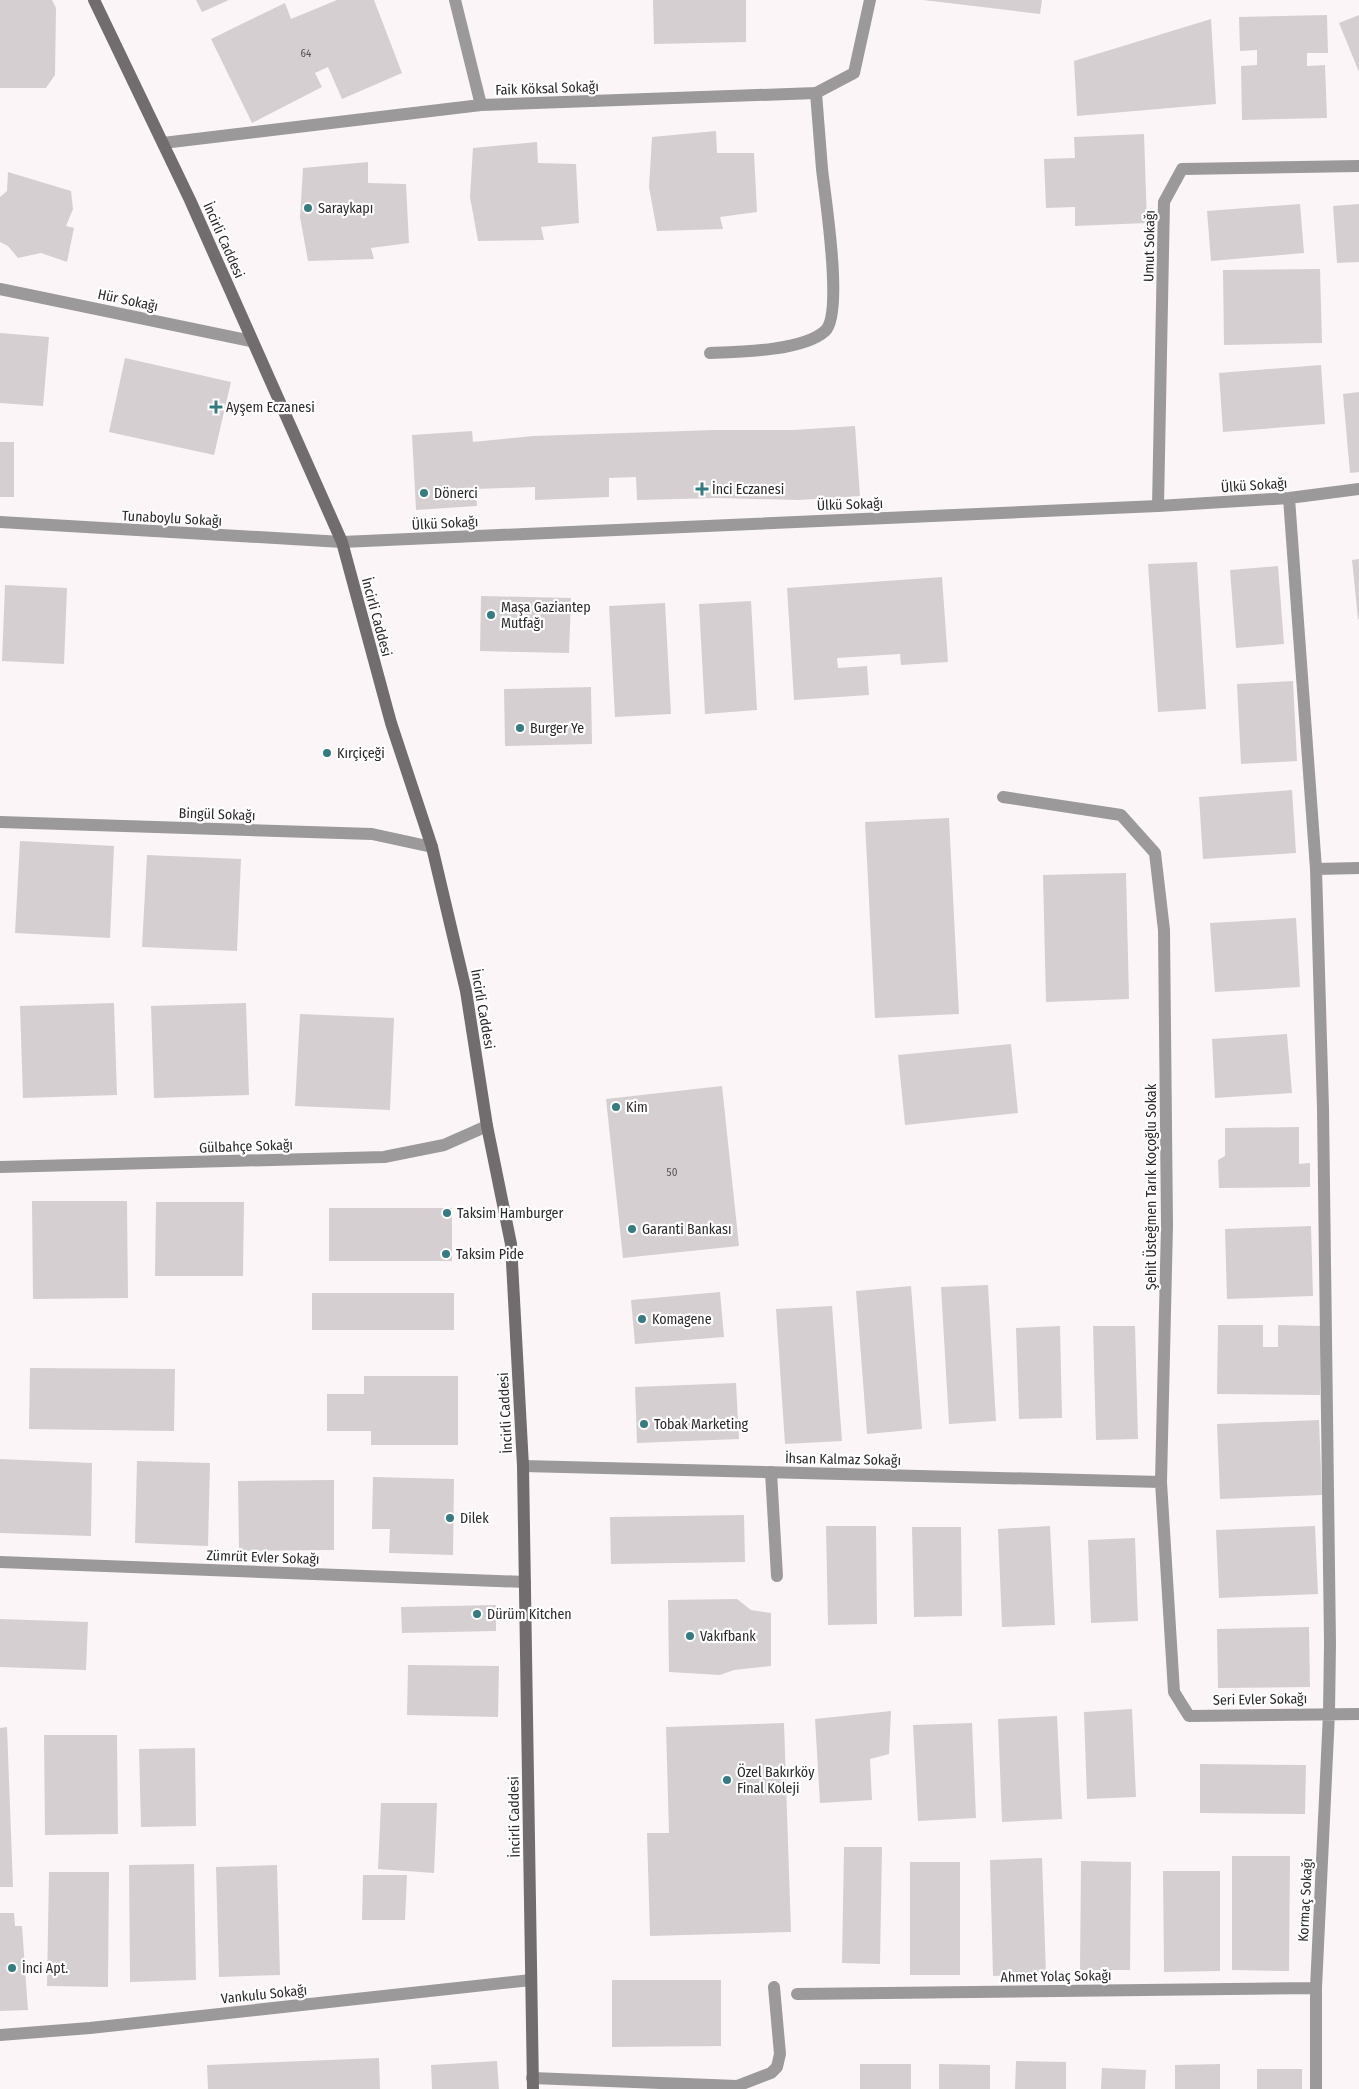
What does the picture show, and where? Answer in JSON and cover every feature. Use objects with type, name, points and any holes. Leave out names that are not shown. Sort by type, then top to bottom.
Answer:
[{"type":"main road","name":"İncirli Caddesi","points":[[94,0],[163,142],[342,542],[391,723],[432,848],[466,992],[487,1126],[511,1244],[523,1466],[526,1582],[532,2084]]},
{"type":"street","points":[[455,0],[481,105]]},
{"type":"street","name":"Faik Köksal Sokağı","points":[[163,142],[481,105],[816,93],[854,72],[870,0]]},
{"type":"street","points":[[710,353],[743,352],[800,344],[815,338],[827,330],[832,311],[833,268],[816,93]]},
{"type":"street","name":"Umut Sokağı","points":[[1158,506],[1164,202],[1182,168],[1359,166]]},
{"type":"street","name":"Hür Sokağı","points":[[0,290],[251,341]]},
{"type":"street","name":"Ülkü Sokağı","points":[[342,542],[1158,506],[1290,498],[1359,489]]},
{"type":"street","name":"Kormaç Sokağı","points":[[1290,498],[1316,869],[1323,1109],[1330,1643],[1329,1713],[1316,1988],[1316,2089]]},
{"type":"street","name":"Tunaboylu Sokağı","points":[[0,522],[342,542]]},
{"type":"street","name":"Şehit Üsteğmen Tarık Koçoğlu Sokak","points":[[1003,797],[1121,815],[1155,853],[1164,930],[1168,1225],[1161,1482],[1174,1692]]},
{"type":"street","name":"Bingül Sokağı","points":[[0,822],[372,834],[432,848]]},
{"type":"street","points":[[1316,869],[1359,868]]},
{"type":"street","name":"Gülbahçe Sokağı","points":[[0,1167],[384,1157],[444,1145],[487,1126]]},
{"type":"street","name":"İhsan Kalmaz Sokağı","points":[[523,1466],[1161,1482]]},
{"type":"street","points":[[771,1472],[777,1576]]},
{"type":"street","name":"Zümrüt Evler Sokağı","points":[[0,1562],[526,1582]]},
{"type":"street","name":"Seri Evler Sokağı","points":[[1174,1692],[1189,1716],[1359,1714]]},
{"type":"street","name":"Vankulu Sokağı","points":[[0,2035],[100,2027],[531,1980]]},
{"type":"street","points":[[532,2084],[737,2086],[771,2073],[777,2067],[780,2054],[774,1987]]},
{"type":"street","name":"Ahmet Yolaç Sokağı","points":[[797,1994],[1316,1988]]},
{"type":"building","points":[[0,0],[52,0],[56,8],[55,75],[46,88],[0,88]]},
{"type":"building","points":[[196,0],[229,0],[202,12]]},
{"type":"building","points":[[337,0],[374,0],[402,73],[342,99],[328,67],[315,73],[322,87],[252,123],[211,39],[285,3],[291,19]]},
{"type":"building","points":[[653,0],[746,0],[746,42],[654,44]]},
{"type":"building","points":[[923,0],[1042,0],[1040,14]]},
{"type":"building","points":[[1327,15],[1328,53],[1307,53],[1307,66],[1325,65],[1327,118],[1242,120],[1241,66],[1257,65],[1257,50],[1240,51],[1239,17]]},
{"type":"building","points":[[1359,15],[1359,72],[1339,23]]},
{"type":"building","points":[[1211,19],[1216,104],[1077,116],[1074,61]]},
{"type":"building","points":[[716,131],[717,153],[754,153],[757,212],[720,217],[723,229],[657,231],[649,187],[652,137]]},
{"type":"building","points":[[1144,134],[1147,223],[1075,226],[1075,207],[1046,208],[1044,159],[1075,158],[1074,137]]},
{"type":"building","points":[[537,142],[538,163],[576,164],[579,223],[541,227],[544,240],[478,241],[470,197],[473,148]]},
{"type":"building","points":[[368,162],[368,183],[406,184],[409,243],[371,248],[374,259],[308,261],[300,217],[303,168]]},
{"type":"building","points":[[8,172],[71,191],[73,209],[66,226],[74,228],[67,262],[41,253],[18,258],[8,246],[0,242],[0,197],[7,191]]},
{"type":"building","points":[[1300,204],[1304,253],[1211,261],[1207,211]]},
{"type":"building","points":[[1359,204],[1359,262],[1337,263],[1333,206]]},
{"type":"building","points":[[1320,269],[1322,343],[1224,345],[1223,270]]},
{"type":"building","points":[[0,333],[49,337],[43,406],[0,403]]},
{"type":"building","points":[[125,358],[231,382],[214,455],[109,432]]},
{"type":"building","points":[[1321,365],[1325,424],[1223,432],[1219,373]]},
{"type":"building","points":[[1359,392],[1359,472],[1350,473],[1343,394]]},
{"type":"building","points":[[855,426],[860,496],[799,500],[718,498],[637,500],[636,477],[609,478],[609,497],[535,500],[535,487],[476,489],[477,506],[416,510],[412,435],[472,431],[473,442],[533,436],[715,430],[794,430]]},
{"type":"building","points":[[0,442],[14,442],[14,497],[0,497]]},
{"type":"building","points":[[1359,559],[1359,619],[1358,619],[1352,560]]},
{"type":"building","points":[[1197,562],[1206,709],[1158,712],[1148,564]]},
{"type":"building","points":[[1278,566],[1284,644],[1236,648],[1230,570]]},
{"type":"building","points":[[942,577],[948,662],[901,665],[900,654],[837,658],[838,668],[867,666],[869,695],[794,700],[787,588]]},
{"type":"building","points":[[5,585],[67,588],[64,664],[2,661]]},
{"type":"building","points":[[481,596],[571,598],[569,653],[480,651]]},
{"type":"building","points":[[751,601],[757,710],[705,714],[699,604]]},
{"type":"building","points":[[665,603],[671,714],[615,717],[609,606]]},
{"type":"building","points":[[1293,681],[1297,761],[1241,764],[1237,684]]},
{"type":"building","points":[[591,687],[592,744],[505,746],[504,689]]},
{"type":"building","points":[[1292,790],[1296,853],[1203,859],[1199,797]]},
{"type":"building","points":[[949,818],[959,1014],[875,1018],[865,822]]},
{"type":"building","points":[[20,841],[114,846],[110,938],[15,933]]},
{"type":"building","points":[[147,855],[241,859],[237,951],[142,947]]},
{"type":"building","points":[[1126,873],[1129,999],[1046,1002],[1043,875]]},
{"type":"building","points":[[1296,918],[1300,987],[1215,992],[1210,923]]},
{"type":"building","points":[[114,1003],[117,1095],[23,1098],[20,1006]]},
{"type":"building","points":[[246,1003],[249,1095],[154,1098],[151,1006]]},
{"type":"building","points":[[300,1014],[394,1018],[390,1110],[295,1106]]},
{"type":"building","points":[[1287,1034],[1292,1093],[1215,1098],[1212,1039]]},
{"type":"building","points":[[1011,1044],[1018,1113],[905,1125],[898,1055]]},
{"type":"building","points":[[722,1086],[739,1246],[623,1258],[606,1099]]},
{"type":"building","points":[[1299,1127],[1299,1164],[1310,1163],[1310,1187],[1219,1188],[1218,1160],[1225,1156],[1225,1128]]},
{"type":"building","points":[[32,1201],[127,1201],[128,1298],[33,1299]]},
{"type":"building","points":[[156,1202],[244,1202],[243,1276],[155,1276]]},
{"type":"building","points":[[329,1208],[452,1208],[452,1261],[329,1261]]},
{"type":"building","points":[[1311,1226],[1313,1296],[1227,1299],[1225,1229]]},
{"type":"building","points":[[988,1285],[996,1421],[949,1424],[941,1287]]},
{"type":"building","points":[[911,1286],[922,1429],[867,1434],[856,1291]]},
{"type":"building","points":[[720,1292],[724,1337],[635,1344],[631,1300]]},
{"type":"building","points":[[312,1293],[454,1293],[454,1330],[312,1330]]},
{"type":"building","points":[[832,1306],[842,1441],[785,1444],[776,1309]]},
{"type":"building","points":[[1218,1325],[1263,1325],[1263,1347],[1278,1347],[1278,1325],[1321,1326],[1320,1395],[1217,1394]]},
{"type":"building","points":[[1060,1326],[1062,1418],[1019,1419],[1016,1328]]},
{"type":"building","points":[[1093,1326],[1135,1326],[1138,1439],[1096,1440]]},
{"type":"building","points":[[30,1368],[175,1369],[174,1431],[29,1429]]},
{"type":"building","points":[[364,1376],[458,1376],[458,1445],[371,1445],[371,1431],[327,1431],[327,1394],[364,1394]]},
{"type":"building","points":[[736,1383],[739,1439],[637,1443],[635,1387]]},
{"type":"building","points":[[1319,1420],[1322,1495],[1220,1499],[1217,1424]]},
{"type":"building","points":[[0,1459],[92,1463],[91,1536],[0,1533]]},
{"type":"building","points":[[137,1461],[210,1463],[208,1546],[135,1543]]},
{"type":"building","points":[[373,1477],[454,1479],[453,1555],[389,1553],[390,1529],[372,1529]]},
{"type":"building","points":[[334,1480],[334,1550],[239,1551],[238,1481]]},
{"type":"building","points":[[744,1515],[745,1562],[611,1564],[610,1517]]},
{"type":"building","points":[[826,1526],[876,1526],[877,1624],[828,1625]]},
{"type":"building","points":[[1050,1526],[1055,1625],[1002,1627],[998,1529]]},
{"type":"building","points":[[1315,1526],[1318,1594],[1219,1598],[1216,1530]]},
{"type":"building","points":[[912,1527],[961,1527],[962,1616],[914,1617]]},
{"type":"building","points":[[1135,1538],[1138,1621],[1091,1623],[1088,1540]]},
{"type":"building","points":[[737,1599],[751,1610],[771,1613],[771,1666],[734,1670],[720,1675],[669,1672],[668,1600]]},
{"type":"building","points":[[496,1605],[496,1631],[402,1633],[401,1607]]},
{"type":"building","points":[[0,1619],[88,1622],[86,1670],[0,1667]]},
{"type":"building","points":[[1309,1627],[1310,1687],[1218,1688],[1217,1629]]},
{"type":"building","points":[[408,1665],[499,1666],[498,1717],[407,1715]]},
{"type":"building","points":[[1132,1709],[1136,1797],[1087,1799],[1084,1712]]},
{"type":"building","points":[[891,1711],[889,1754],[870,1759],[872,1800],[820,1803],[815,1719]]},
{"type":"building","points":[[1057,1716],[1062,1819],[1002,1822],[998,1719]]},
{"type":"building","name":"Özel Bakırköy Final Koleji","points":[[784,1723],[791,1932],[650,1936],[647,1833],[669,1833],[666,1727]]},
{"type":"building","points":[[972,1723],[976,1818],[918,1821],[913,1725]]},
{"type":"building","points":[[7,1727],[13,1887],[0,1887],[0,1728]]},
{"type":"building","points":[[44,1735],[117,1735],[118,1834],[45,1835]]},
{"type":"building","points":[[195,1748],[196,1826],[141,1827],[139,1749]]},
{"type":"building","points":[[1200,1764],[1306,1765],[1305,1814],[1200,1813]]},
{"type":"building","points":[[381,1803],[437,1803],[434,1873],[378,1869]]},
{"type":"building","points":[[844,1847],[882,1847],[880,1964],[842,1963]]},
{"type":"building","points":[[1232,1856],[1290,1856],[1289,1971],[1232,1970]]},
{"type":"building","points":[[1042,1858],[1046,1974],[993,1976],[990,1860]]},
{"type":"building","points":[[1081,1861],[1131,1862],[1130,1970],[1080,1970]]},
{"type":"building","points":[[910,1862],[960,1862],[960,1975],[910,1975]]},
{"type":"building","points":[[194,1864],[196,1980],[130,1982],[129,1865]]},
{"type":"building","points":[[277,1865],[280,1975],[219,1977],[216,1867]]},
{"type":"building","points":[[1163,1871],[1220,1871],[1220,1971],[1164,1972]]},
{"type":"building","points":[[49,1872],[109,1872],[108,1987],[47,1986]]},
{"type":"building","points":[[363,1875],[407,1875],[405,1920],[362,1920]]},
{"type":"building","name":"İnci Apt.","points":[[0,1913],[14,1913],[15,1926],[22,1926],[28,2010],[0,2011]]},
{"type":"building","points":[[612,1980],[721,1980],[721,2046],[612,2047]]},
{"type":"building","points":[[379,2058],[380,2089],[208,2089],[207,2065]]},
{"type":"building","points":[[497,2061],[499,2089],[432,2089],[431,2065]]},
{"type":"building","points":[[1016,2061],[1066,2062],[1066,2089],[1015,2089]]},
{"type":"building","points":[[860,2064],[911,2064],[911,2089],[860,2089]]},
{"type":"building","points":[[939,2064],[990,2065],[990,2089],[939,2089]]},
{"type":"building","points":[[1220,2064],[1220,2089],[1175,2089],[1175,2065]]},
{"type":"building","points":[[1102,2068],[1146,2070],[1145,2089],[1101,2089]]},
{"type":"building","points":[[1257,2069],[1302,2069],[1302,2089],[1257,2089]]},
{"type":"place","name":"Saraykapı","points":[[308,208]]},
{"type":"place","name":"Ayşem Eczanesi","points":[[216,407]]},
{"type":"place","name":"İnci Eczanesi","points":[[702,489]]},
{"type":"place","name":"Dönerci","points":[[424,493]]},
{"type":"place","name":"Maşa Gaziantep Mutfağı","points":[[491,615]]},
{"type":"place","name":"Burger Ye","points":[[520,728]]},
{"type":"place","name":"Kırçiçeği","points":[[327,753]]},
{"type":"place","name":"Kim","points":[[616,1107]]},
{"type":"place","name":"Taksim Hamburger","points":[[447,1213]]},
{"type":"place","name":"Garanti Bankası","points":[[632,1229]]},
{"type":"place","name":"Taksim Pide","points":[[446,1254]]},
{"type":"place","name":"Komagene","points":[[642,1319]]},
{"type":"place","name":"Tobak Marketing","points":[[644,1424]]},
{"type":"place","name":"Dilek","points":[[450,1518]]},
{"type":"place","name":"Dürüm Kitchen","points":[[477,1614]]},
{"type":"place","name":"Vakıfbank","points":[[690,1636]]},
{"type":"place","name":"Özel Bakırköy Final Koleji","points":[[727,1780]]},
{"type":"place","name":"İnci Apt.","points":[[12,1968]]}]
